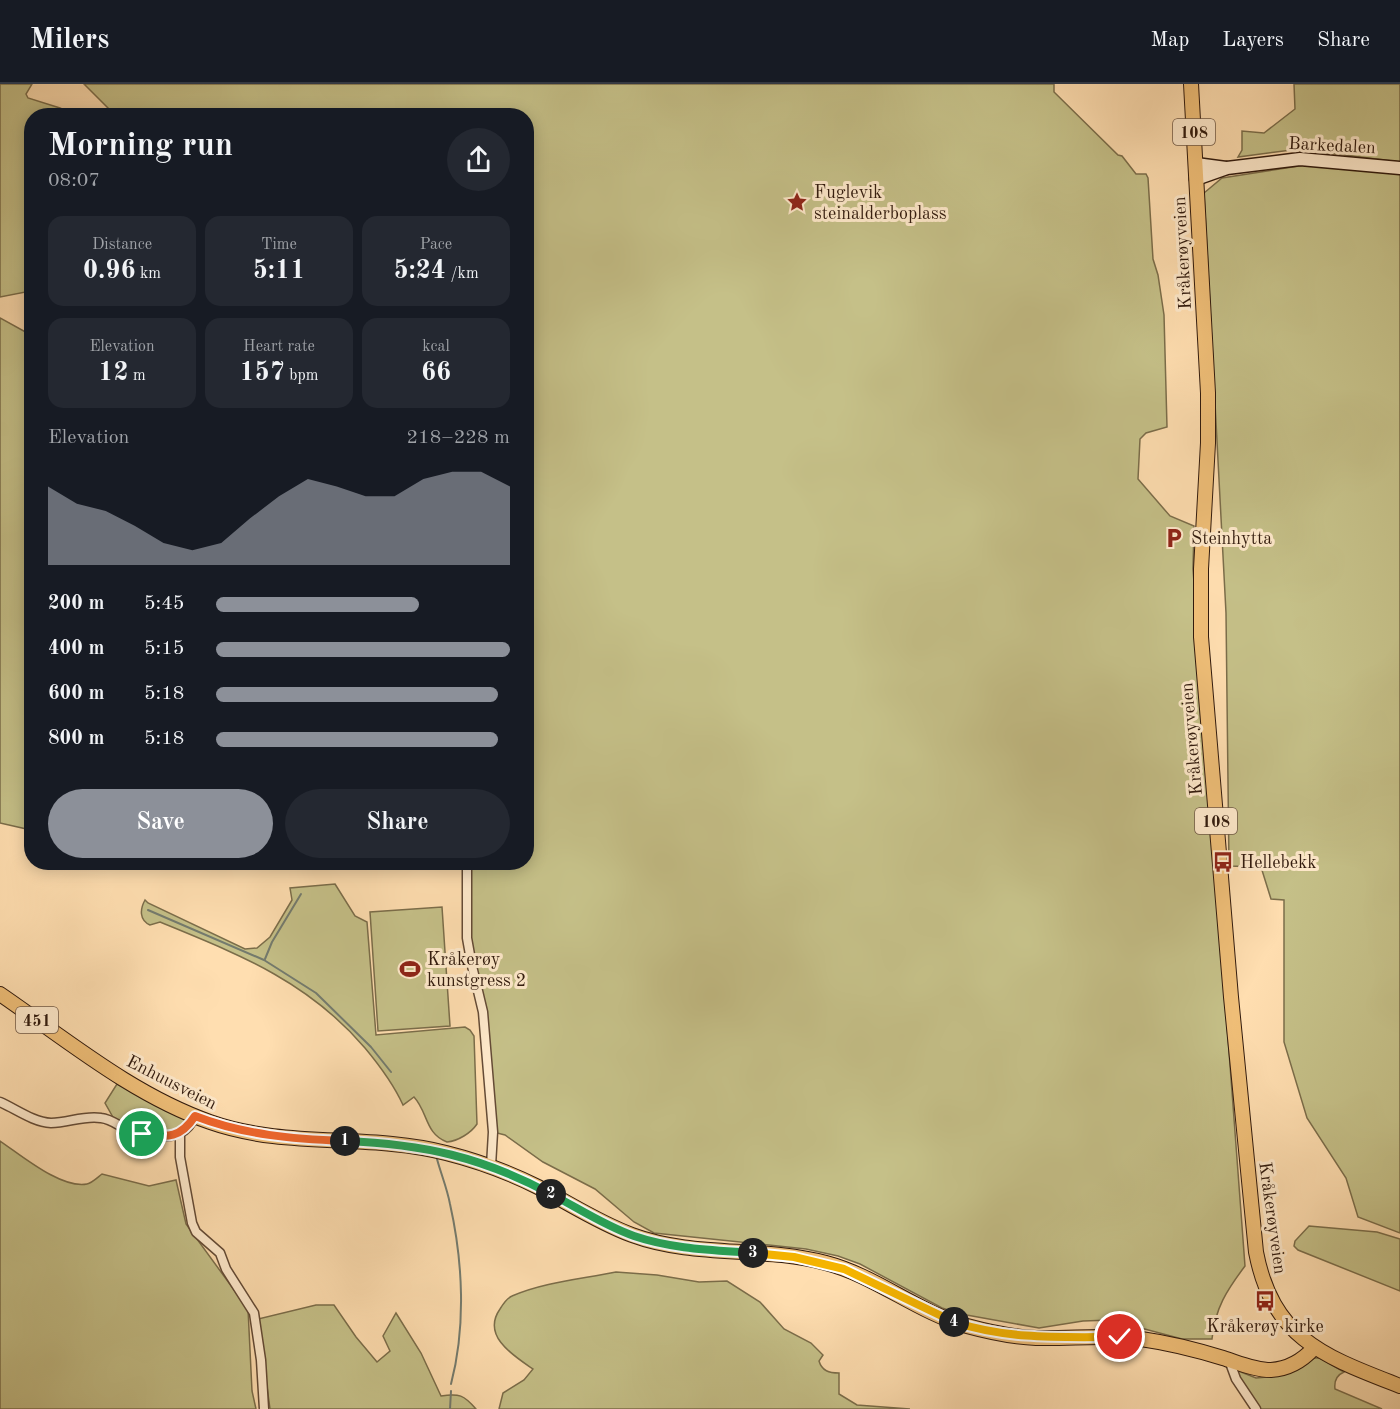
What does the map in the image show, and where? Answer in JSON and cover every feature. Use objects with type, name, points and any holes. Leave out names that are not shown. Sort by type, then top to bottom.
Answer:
[{"type":"main road","name":"Kråkerøyveien","points":[[1191,84],[1208,403],[1201,569],[1201,637],[1236,1052],[1253,1227],[1259,1265],[1266,1289],[1278,1311],[1309,1345],[1349,1366],[1400,1386]]},
{"type":"main road","name":"Barkedalen","points":[[1196,179],[1227,168],[1300,159],[1400,168]]},
{"type":"main road","name":"Barkedalen","points":[[1196,165],[1227,168]]},
{"type":"main road","name":"Enhuusveien","points":[[0,994],[132,1084],[195,1116],[227,1128],[258,1135],[414,1146],[450,1154],[491,1166],[633,1236],[666,1245],[794,1257],[825,1263],[863,1276],[946,1319],[965,1326],[1035,1338],[1138,1338],[1262,1369],[1280,1368],[1309,1345]]},
{"type":"street","points":[[467,870],[467,938],[483,1012],[493,1132],[491,1166]]},
{"type":"street","points":[[0,1102],[36,1120],[48,1123],[99,1117],[111,1120],[136,1133],[167,1136],[180,1133],[188,1128],[195,1116]]},
{"type":"street","points":[[180,1133],[180,1157],[192,1223],[196,1232],[220,1253],[226,1269],[254,1313],[261,1360],[264,1409]]},
{"type":"street","points":[[1229,1360],[1236,1379],[1256,1409]]},
{"type":"shaded area","points":[[0,84],[32,84],[26,94],[28,98],[60,108],[24,108],[24,292],[0,297]]},
{"type":"shaded area","points":[[84,84],[1054,84],[1054,92],[1118,155],[1122,156],[1136,174],[1146,174],[1153,259],[1158,275],[1164,315],[1167,427],[1146,433],[1140,439],[1138,479],[1170,516],[1194,526],[1193,569],[1245,1266],[1223,1300],[1216,1318],[1212,1339],[1182,1339],[1111,1320],[1083,1321],[1039,1328],[961,1314],[942,1308],[860,1264],[838,1256],[806,1249],[654,1233],[634,1222],[595,1189],[543,1162],[505,1135],[493,1132],[483,1012],[472,966],[467,870],[534,870],[534,108],[108,108]]},
{"type":"shaded area","points":[[1294,84],[1400,84],[1400,162],[1301,152],[1299,149],[1238,157],[1242,150],[1242,131],[1264,133],[1295,109]]},
{"type":"shaded area","points":[[1318,163],[1400,174],[1400,1233],[1358,1217],[1346,1178],[1307,1118],[1284,1042],[1284,900],[1271,899],[1261,867],[1229,866],[1226,613],[1204,193],[1222,178]]},
{"type":"shaded area","points":[[0,318],[24,331],[24,828],[0,823]]},
{"type":"shaded area","points":[[335,884],[355,916],[367,922],[376,1035],[465,1027],[474,1036],[477,1124],[460,1138],[447,1142],[435,1134],[414,1097],[403,1105],[386,1075],[365,1048],[343,1025],[296,987],[217,946],[160,922],[150,925],[146,923],[142,914],[145,900],[245,949],[257,948],[270,937],[292,900],[290,888]]},
{"type":"shaded area","name":"Kråkerøy kunstgress 2","points":[[442,907],[450,1026],[378,1031],[370,912]]},
{"type":"shaded area","points":[[117,1084],[184,1116],[185,1121],[181,1129],[163,1133],[132,1128],[114,1119],[105,1103]]},
{"type":"shaded area","points":[[0,1141],[42,1170],[77,1184],[87,1184],[102,1174],[149,1186],[176,1180],[186,1224],[248,1309],[252,1391],[256,1409],[0,1409]]},
{"type":"shaded area","points":[[1309,1226],[1377,1232],[1400,1239],[1400,1291],[1298,1250],[1294,1246],[1295,1241]]},
{"type":"shaded area","points":[[616,1272],[657,1275],[699,1282],[727,1281],[760,1302],[784,1329],[811,1343],[823,1355],[819,1361],[822,1367],[829,1372],[839,1373],[839,1394],[857,1405],[910,1409],[499,1409],[503,1393],[524,1380],[533,1369],[509,1351],[497,1336],[494,1328],[495,1319],[505,1301],[537,1287]]},
{"type":"shaded area","points":[[316,1305],[334,1305],[377,1362],[390,1351],[383,1336],[396,1313],[421,1353],[441,1396],[461,1396],[476,1409],[270,1409],[258,1319]]},
{"type":"shaded area","points":[[1311,1358],[1320,1358],[1344,1372],[1336,1379],[1335,1389],[1382,1409],[1260,1409],[1238,1377],[1236,1370],[1256,1378],[1267,1377],[1280,1374]]},
{"type":"waterway","points":[[265,959],[272,942],[301,894]]},
{"type":"waterway","points":[[148,910],[264,960],[316,993],[371,1047],[391,1072]]},
{"type":"waterway","points":[[437,1159],[450,1204],[460,1271],[461,1317],[451,1384]]},
{"type":"waterway","points":[[450,1409],[451,1391]]},
{"type":"place","name":"Fuglevik steinalderboplass","points":[[797,202]]},
{"type":"place","name":"Steinhytta","points":[[1174,538]]},
{"type":"place","name":"Hellebekk","points":[[1223,862]]},
{"type":"place","name":"Kråkerøy kunstgress 2","points":[[410,969]]},
{"type":"place","name":"Kråkerøy kirke","points":[[1265,1301]]},
{"type":"route","points":[[142,1134],[173,1136],[188,1128],[195,1116],[227,1128],[258,1135],[376,1142],[429,1149],[491,1166],[633,1236],[666,1245],[762,1253],[825,1263],[863,1276],[946,1319],[965,1326],[1013,1336],[1120,1337]]}]
